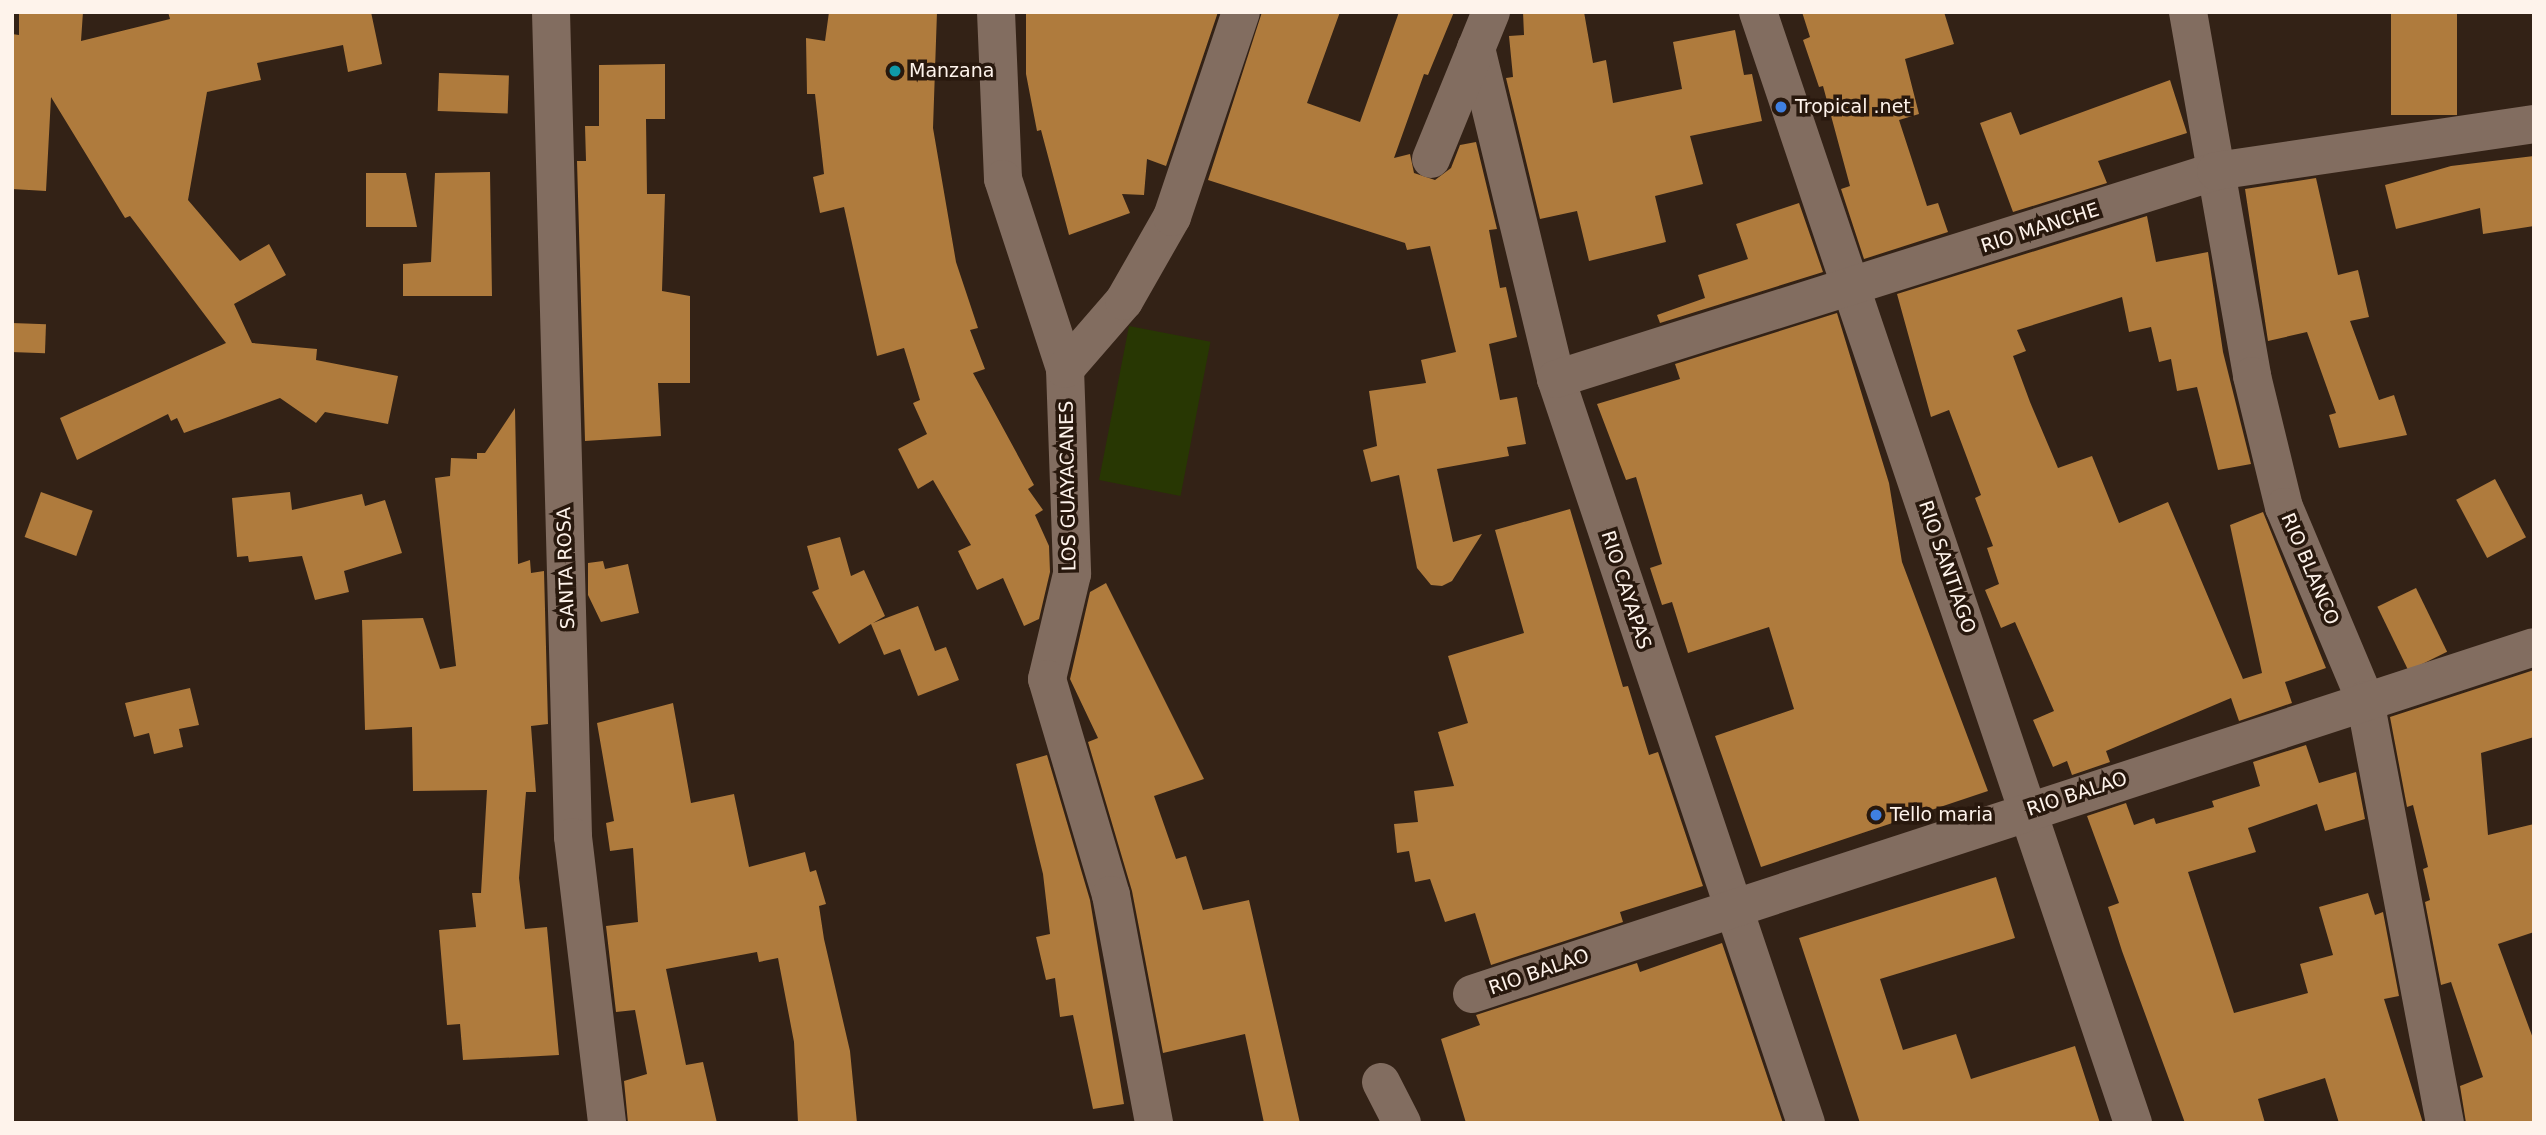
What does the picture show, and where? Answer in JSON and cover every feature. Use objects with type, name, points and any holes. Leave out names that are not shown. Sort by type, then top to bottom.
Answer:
[{"type":"street","name":"SANTA ROSA","points":[[551,12],[573,837],[607,1123]]},
{"type":"street","name":"LOS GUAYACANES","points":[[996,12],[1003,179],[1065,369],[1072,574],[1047,679],[1111,895],[1154,1123]]},
{"type":"street","points":[[1065,369],[1124,301],[1172,218],[1241,12]]},
{"type":"street","points":[[1431,159],[1492,12]]},
{"type":"street","name":"RIO SANTIAGO","points":[[1758,12],[2133,1123]]},
{"type":"street","name":"RIO BLANCO","points":[[2188,12],[2252,376],[2284,507],[2365,700],[2445,1123]]},
{"type":"street","name":"RIO CAYAPAS","points":[[1476,48],[1556,379],[1731,907],[1806,1123]]},
{"type":"street","name":"RIO MANCHE","points":[[1556,379],[1852,288],[2216,171],[2534,124]]},
{"type":"street","name":"RIO BALAO","points":[[1472,994],[2529,647]]},
{"type":"street","points":[[1381,1083],[1402,1123]]},
{"type":"green space","points":[[1129,326],[1210,342],[1181,496],[1099,480]]},
{"type":"building","points":[[19,12],[83,12],[81,41],[170,19],[168,12],[371,12],[382,64],[348,72],[343,45],[257,63],[261,80],[207,92],[188,200],[240,261],[269,244],[286,275],[234,304],[252,343],[317,349],[316,360],[398,376],[388,424],[325,412],[316,423],[280,398],[184,433],[177,418],[171,421],[168,414],[77,460],[60,418],[226,343],[130,216],[125,218],[51,97],[46,191],[12,189],[12,34],[19,35]]},
{"type":"building","points":[[829,12],[937,12],[933,128],[956,262],[978,328],[970,330],[985,369],[973,373],[1034,485],[1028,489],[1043,510],[1035,515],[1049,546],[1050,572],[1039,619],[1024,626],[1003,578],[977,590],[958,551],[971,545],[933,480],[918,489],[898,449],[927,434],[913,403],[920,400],[904,348],[877,356],[844,207],[820,213],[813,177],[824,174],[815,94],[807,94],[806,38],[825,41]]},
{"type":"building","points":[[1218,12],[1166,166],[1147,159],[1144,195],[1122,194],[1130,213],[1069,235],[1041,130],[1037,131],[1026,74],[1026,13]]},
{"type":"building","points":[[1262,12],[1340,12],[1307,103],[1360,122],[1399,12],[1454,12],[1428,75],[1424,74],[1394,158],[1410,154],[1414,173],[1435,180],[1451,168],[1460,145],[1476,142],[1497,229],[1489,230],[1500,288],[1506,287],[1517,337],[1489,344],[1500,400],[1517,397],[1526,444],[1507,447],[1509,456],[1437,469],[1453,542],[1482,534],[1452,581],[1442,586],[1431,585],[1417,568],[1399,475],[1371,482],[1363,450],[1377,446],[1369,391],[1426,383],[1421,360],[1456,352],[1430,246],[1407,250],[1405,243],[1208,180]]},
{"type":"building","points":[[1523,12],[1584,12],[1593,63],[1606,60],[1613,103],[1682,89],[1673,42],[1735,30],[1744,75],[1752,74],[1762,121],[1690,136],[1703,184],[1655,196],[1666,242],[1589,261],[1577,211],[1540,219],[1506,78],[1513,77],[1509,36],[1524,35]]},
{"type":"building","points":[[1802,12],[1944,12],[1954,44],[1905,59],[1919,114],[1899,120],[1927,206],[1938,203],[1948,232],[1864,259],[1841,189],[1850,186],[1823,86],[1819,87],[1803,40],[1810,37]]},
{"type":"building","points":[[2391,12],[2457,12],[2457,115],[2391,115]]},
{"type":"building","points":[[665,64],[665,119],[646,119],[647,194],[665,194],[662,291],[690,296],[690,383],[658,383],[661,436],[585,441],[577,161],[586,161],[585,126],[599,126],[599,65]]},
{"type":"building","points":[[439,73],[509,75],[508,113],[438,111]]},
{"type":"building","points":[[2170,80],[2187,133],[2098,161],[2107,183],[2013,212],[1980,123],[2011,112],[2020,135]]},
{"type":"building","points":[[2534,156],[2534,226],[2483,234],[2480,208],[2396,229],[2385,185],[2451,166]]},
{"type":"building","points":[[490,172],[492,296],[403,296],[403,264],[431,262],[435,173]]},
{"type":"building","points":[[366,173],[406,173],[417,227],[366,227]]},
{"type":"building","points":[[2316,178],[2338,275],[2358,270],[2369,317],[2350,321],[2379,400],[2394,395],[2407,435],[2339,448],[2329,415],[2336,413],[2307,332],[2268,341],[2245,189]]},
{"type":"building","points":[[1799,203],[1823,272],[1660,323],[1657,315],[1705,298],[1698,275],[1748,259],[1736,224]]},
{"type":"building","points":[[2147,216],[2156,262],[2208,252],[2223,352],[2251,464],[2218,470],[2197,387],[2177,391],[2171,359],[2159,362],[2151,327],[2129,332],[2122,297],[2017,330],[2026,351],[2013,356],[2030,402],[2058,468],[2092,456],[2119,523],[2168,502],[2243,679],[2262,673],[2230,525],[2263,512],[2326,668],[2285,682],[2292,703],[2239,721],[2231,698],[2106,751],[2110,762],[2072,775],[2067,761],[2053,767],[2033,720],[2054,711],[2015,622],[2001,628],[1985,590],[1999,584],[1987,548],[1993,546],[1975,498],[1981,495],[1949,410],[1931,417],[1897,294]]},
{"type":"building","points":[[1837,313],[1889,483],[1902,562],[1988,791],[1761,867],[1715,736],[1794,709],[1769,627],[1688,653],[1672,602],[1662,605],[1650,568],[1662,564],[1636,477],[1626,480],[1597,404],[1680,379],[1675,364]]},
{"type":"building","points":[[12,323],[46,324],[45,353],[12,352]]},
{"type":"building","points":[[515,408],[518,564],[530,560],[531,573],[544,571],[548,724],[531,726],[536,792],[526,792],[519,878],[525,929],[547,927],[559,1055],[463,1060],[460,1024],[447,1025],[439,930],[476,927],[472,893],[481,893],[487,790],[413,791],[412,727],[365,730],[362,620],[423,618],[440,669],[456,666],[435,478],[450,476],[451,458],[477,459],[477,453],[485,453]]},
{"type":"building","points":[[2495,479],[2526,537],[2487,558],[2456,500]]},
{"type":"building","points":[[41,492],[93,511],[76,556],[25,537]]},
{"type":"building","points":[[290,492],[292,510],[362,494],[365,506],[385,500],[402,553],[344,571],[349,592],[315,600],[302,556],[249,562],[248,556],[237,557],[232,498]]},
{"type":"building","points":[[1570,509],[1623,687],[1628,686],[1649,755],[1658,752],[1703,886],[1620,912],[1623,922],[1491,965],[1475,913],[1445,922],[1430,879],[1415,882],[1409,851],[1397,853],[1394,824],[1418,822],[1414,791],[1454,786],[1438,732],[1468,723],[1448,656],[1524,633],[1495,530]]},
{"type":"building","points":[[840,537],[851,576],[864,570],[885,616],[873,623],[918,606],[935,651],[946,647],[959,680],[918,696],[900,649],[884,655],[871,624],[839,644],[812,592],[819,589],[807,546]]},
{"type":"building","points":[[603,561],[605,569],[628,564],[639,613],[601,622],[588,595],[588,563]]},
{"type":"building","points":[[1106,583],[1204,779],[1154,796],[1176,859],[1186,856],[1203,910],[1249,900],[1300,1123],[1264,1123],[1245,1034],[1163,1053],[1132,891],[1088,742],[1098,738],[1070,679],[1090,592]]},
{"type":"building","points":[[2416,588],[2447,652],[2408,671],[2377,607]]},
{"type":"building","points":[[2534,670],[2534,737],[2481,753],[2488,835],[2534,824],[2534,932],[2498,944],[2534,1041],[2534,1123],[2466,1123],[2460,1086],[2483,1077],[2451,982],[2441,985],[2425,902],[2430,900],[2423,869],[2428,867],[2413,805],[2407,807],[2390,717]]},
{"type":"building","points":[[190,688],[199,725],[179,729],[183,747],[154,754],[149,733],[134,737],[125,703]]},
{"type":"building","points":[[673,703],[691,803],[734,794],[749,867],[805,852],[810,872],[816,870],[826,904],[819,906],[824,939],[850,1051],[857,1123],[798,1123],[794,1042],[778,958],[759,962],[757,952],[666,969],[686,1065],[703,1062],[717,1123],[628,1123],[624,1081],[647,1074],[635,1010],[616,1012],[606,926],[638,922],[633,848],[610,851],[606,823],[614,821],[597,723]]},
{"type":"building","points":[[2306,745],[2319,783],[2356,772],[2365,819],[2325,831],[2317,804],[2248,828],[2256,852],[2188,872],[2234,1013],[2308,993],[2300,964],[2333,955],[2319,907],[2368,893],[2375,915],[2383,912],[2399,996],[2384,999],[2423,1123],[2339,1123],[2325,1078],[2258,1099],[2265,1123],[2185,1123],[2122,951],[2108,907],[2119,903],[2087,816],[2126,803],[2134,825],[2154,818],[2156,824],[2214,807],[2212,801],[2260,786],[2253,762]]},
{"type":"building","points":[[1047,755],[1090,900],[1124,1104],[1093,1109],[1073,1015],[1060,1017],[1055,978],[1046,980],[1036,937],[1050,934],[1043,874],[1016,764]]},
{"type":"building","points":[[1996,877],[2015,938],[1880,979],[1903,1050],[1956,1034],[1971,1079],[2075,1046],[2100,1123],[1860,1123],[1799,938]]},
{"type":"building","points":[[1722,943],[1783,1123],[1466,1123],[1441,1039],[1480,1025],[1476,1015],[1637,963],[1640,972]]},
{"type":"place","name":"Manzana","points":[[895,71]]},
{"type":"place","name":"Tropical .net","points":[[1781,107]]},
{"type":"place","name":"Tello maria","points":[[1876,815]]}]
